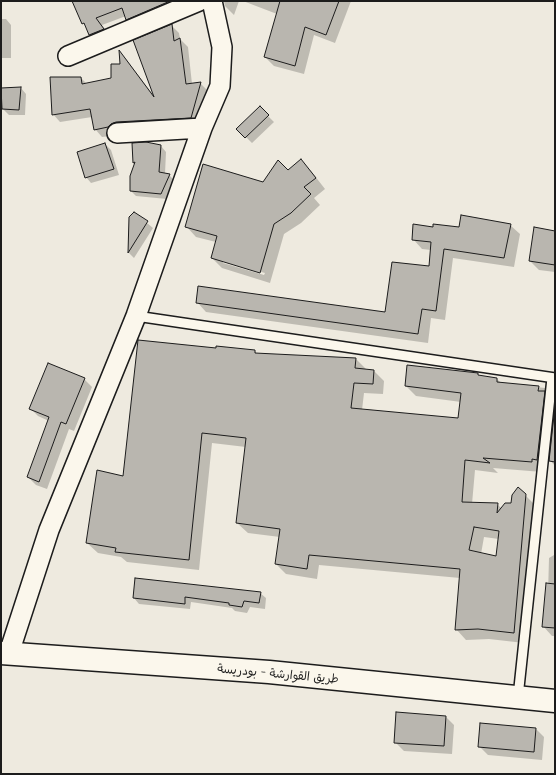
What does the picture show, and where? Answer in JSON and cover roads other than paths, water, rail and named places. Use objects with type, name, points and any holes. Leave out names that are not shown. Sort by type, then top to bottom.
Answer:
[{"type":"main road","name":"طريق القوارشة - بودريسة","points":[[5,653],[269,672],[555,701]]},
{"type":"street","points":[[68,56],[199,1]]},
{"type":"street","points":[[5,653],[49,530],[136,316],[202,128],[220,86],[222,47],[212,1]]},
{"type":"street","points":[[117,133],[202,128]]},
{"type":"lane","points":[[136,316],[554,378],[518,698]]}]
